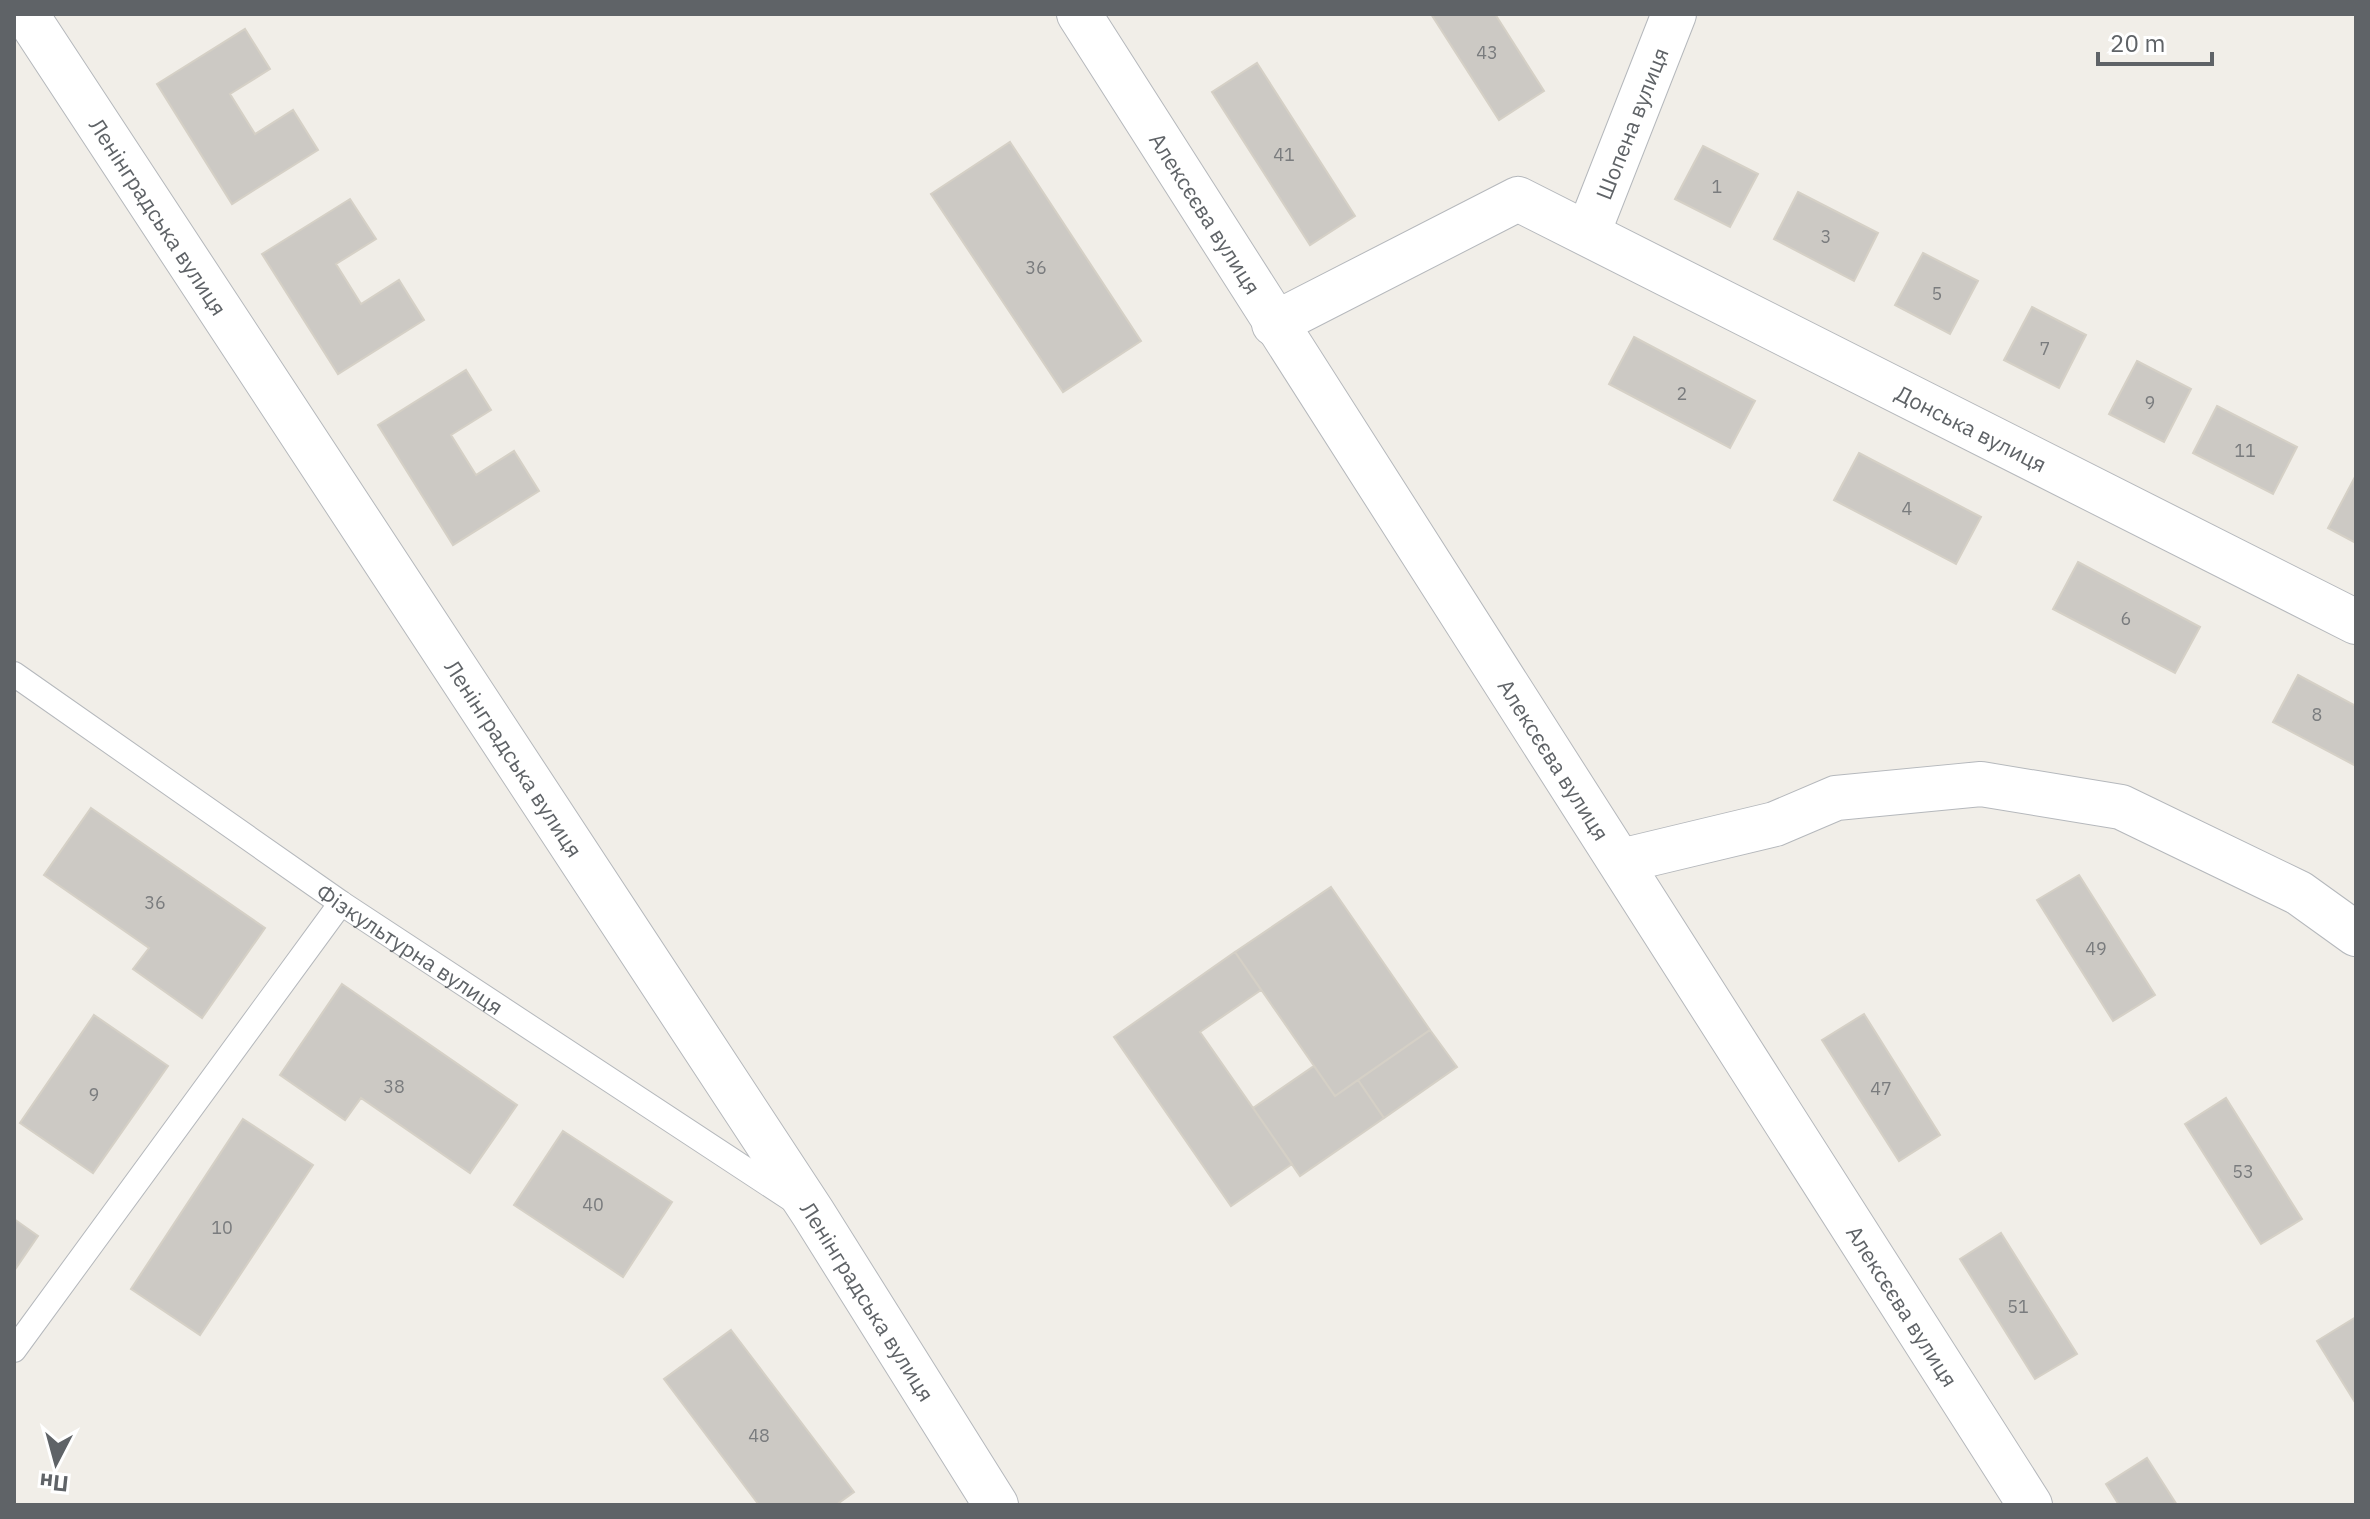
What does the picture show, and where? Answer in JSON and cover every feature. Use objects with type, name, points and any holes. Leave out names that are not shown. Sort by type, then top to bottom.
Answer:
[{"type":"street","name":"Ленінградська вулиця","points":[[26,14],[813,1213],[996,1505]]},
{"type":"street","name":"Алексєєва вулиця","points":[[1079,14],[2030,1505]]},
{"type":"street","name":"Шопена вулиця","points":[[1588,233],[1674,14]]},
{"type":"street","name":"Донська вулиця","points":[[1274,324],[1518,199],[2356,622]]},
{"type":"street","points":[[1621,861],[1775,824],[1836,798],[1981,784],[2121,807],[2299,893],[2356,934]]},
{"type":"lane","name":"Фiзкультурна вулиця","points":[[14,674],[341,903],[813,1213]]},
{"type":"lane","points":[[14,1350],[341,903]]},
{"type":"building","points":[[1431,14],[1495,14],[1544,91],[1499,120]]},
{"type":"building","points":[[245,29],[270,69],[230,94],[255,134],[293,110],[318,150],[232,204],[157,84]]},
{"type":"building","points":[[1257,63],[1355,216],[1310,245],[1212,92]]},
{"type":"building","points":[[1010,142],[1141,341],[1063,392],[931,194]]},
{"type":"building","points":[[1703,146],[1758,174],[1730,227],[1675,199]]},
{"type":"building","points":[[1798,192],[1878,233],[1854,281],[1774,239]]},
{"type":"building","points":[[350,199],[376,239],[336,264],[361,304],[399,280],[424,320],[338,374],[262,254]]},
{"type":"building","points":[[1923,253],[1978,281],[1950,334],[1895,305]]},
{"type":"building","points":[[2032,307],[2086,335],[2059,388],[2004,360]]},
{"type":"building","points":[[1634,337],[1755,401],[1730,448],[1609,384]]},
{"type":"building","points":[[2137,361],[2191,389],[2164,442],[2109,414]]},
{"type":"building","points":[[466,370],[491,410],[451,435],[476,475],[514,451],[539,491],[453,545],[378,425]]},
{"type":"building","points":[[2217,406],[2297,447],[2273,494],[2193,453]]},
{"type":"building","points":[[1859,453],[1981,517],[1956,564],[1834,500]]},
{"type":"building","points":[[2356,475],[2356,543],[2328,528]]},
{"type":"building","points":[[2078,562],[2200,627],[2175,673],[2053,609]]},
{"type":"building","points":[[2298,675],[2356,706],[2356,766],[2273,722]]},
{"type":"building","points":[[91,808],[265,928],[202,1018],[133,969],[149,948],[44,875]]},
{"type":"building","points":[[2079,875],[2155,995],[2113,1021],[2037,900]]},
{"type":"building","points":[[1331,887],[1430,1030],[1335,1096],[1235,952]]},
{"type":"building","points":[[1235,952],[1261,990],[1200,1032],[1292,1164],[1231,1206],[1114,1037]]},
{"type":"building","points":[[342,984],[517,1105],[470,1173],[361,1098],[345,1120],[280,1075]]},
{"type":"building","points":[[1864,1014],[1940,1135],[1899,1161],[1822,1040]]},
{"type":"building","points":[[94,1015],[168,1066],[93,1173],[20,1123]]},
{"type":"building","points":[[1430,1030],[1457,1067],[1384,1118],[1358,1080]]},
{"type":"building","points":[[1314,1066],[1335,1096],[1358,1080],[1384,1118],[1300,1176],[1253,1108]]},
{"type":"building","points":[[2226,1098],[2302,1219],[2261,1244],[2185,1124]]},
{"type":"building","points":[[243,1119],[313,1165],[200,1335],[131,1289]]},
{"type":"building","points":[[563,1131],[672,1202],[623,1277],[514,1205]]},
{"type":"building","points":[[14,1219],[38,1236],[14,1271]]},
{"type":"building","points":[[2001,1233],[2077,1354],[2035,1379],[1960,1259]]},
{"type":"building","points":[[2356,1317],[2356,1404],[2317,1341]]},
{"type":"building","points":[[731,1330],[854,1492],[836,1505],[759,1505],[664,1379]]},
{"type":"building","points":[[2147,1458],[2177,1505],[2119,1505],[2106,1484]]}]
